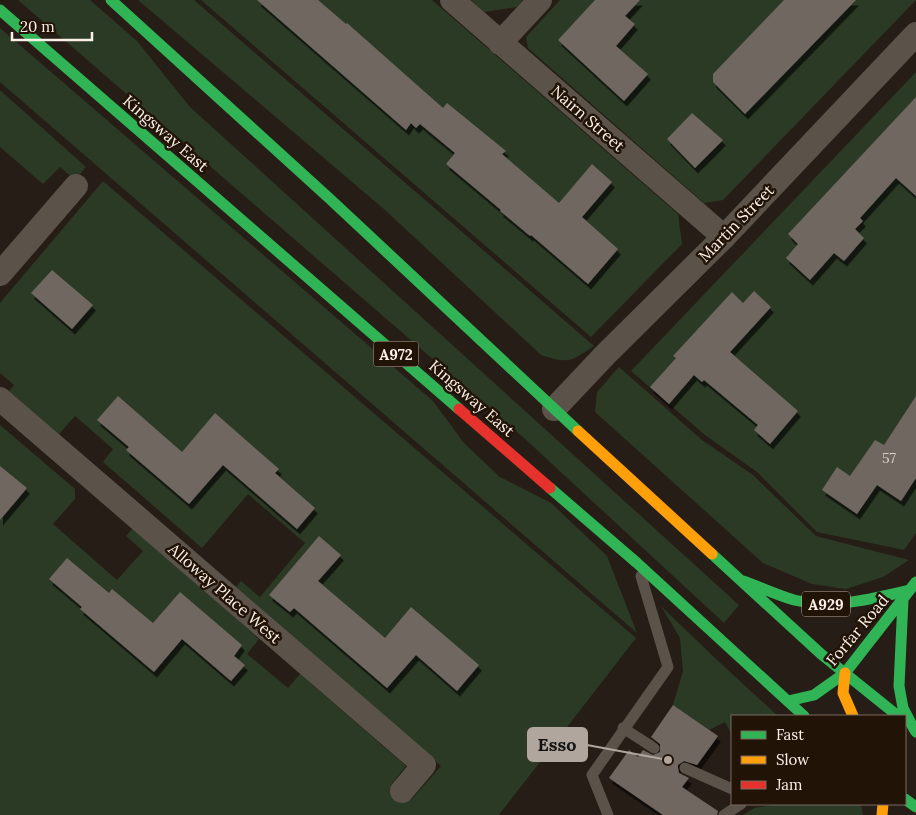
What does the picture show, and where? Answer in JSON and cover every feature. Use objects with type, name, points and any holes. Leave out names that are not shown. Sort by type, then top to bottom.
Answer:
[{"type":"main road","points":[[111,0],[330,199],[554,409],[821,654],[897,715]]},
{"type":"main road","name":"Kingsway East","points":[[0,10],[637,563],[803,715]]},
{"type":"main road","name":"A929","points":[[744,582],[795,600],[832,604],[845,604],[910,591]]},
{"type":"main road","points":[[910,591],[899,686],[903,708],[915,731]]},
{"type":"main road","name":"Forfar Road","points":[[788,701],[814,695],[846,673],[910,591]]},
{"type":"main road","points":[[846,673],[843,693],[853,715]]},
{"type":"main road","points":[[906,799],[916,807]]},
{"type":"street","name":"Nairn Street","points":[[452,0],[724,237]]},
{"type":"street","points":[[500,43],[540,0]]},
{"type":"street","name":"Martin Street","points":[[554,409],[605,355],[724,237],[916,34]]},
{"type":"street","points":[[0,274],[76,186]]},
{"type":"street","name":"Alloway Place West","points":[[0,399],[424,764],[402,791]]},
{"type":"lane","points":[[608,815],[592,775],[623,728],[668,667],[637,563]]},
{"type":"lane","points":[[623,728],[654,748]]},
{"type":"lane","points":[[685,768],[731,789]]},
{"type":"lane","points":[[724,815],[740,805]]},
{"type":"green space","points":[[18,0],[90,0],[137,41],[190,107],[739,605],[724,623],[524,438]]},
{"type":"green space","points":[[138,0],[194,0],[594,346],[569,360],[558,360],[541,355],[385,210]]},
{"type":"green space","points":[[201,0],[432,0],[678,214],[682,244],[591,337]]},
{"type":"green space","points":[[471,0],[523,0],[517,7],[484,12]]},
{"type":"green space","points":[[560,0],[916,0],[723,200],[704,203],[528,48],[526,37]]},
{"type":"green space","points":[[0,28],[433,401],[464,443],[500,477],[551,503],[607,556],[637,633],[0,82]]},
{"type":"green space","points":[[916,72],[916,533],[904,550],[817,532],[757,472],[705,435],[631,371]]},
{"type":"green space","points":[[0,90],[86,167],[75,180],[60,167],[43,184],[0,147]]},
{"type":"green space","points":[[103,181],[636,638],[499,815],[0,815],[0,425],[75,489],[75,499],[53,524],[117,580],[143,551],[126,536],[133,528],[259,639],[247,654],[288,688],[300,674],[406,766],[392,783],[411,800],[441,766],[236,587],[241,581],[260,597],[305,543],[248,494],[202,548],[103,462],[113,449],[75,416],[59,434],[9,391],[14,385],[0,373],[0,303]]},
{"type":"green space","points":[[619,367],[702,440],[753,475],[816,536],[909,560],[883,577],[846,589],[812,584],[763,563],[595,412],[597,392]]},
{"type":"green space","points":[[661,606],[777,715],[731,715],[731,733],[725,722],[709,730],[673,705],[683,671],[680,638]]},
{"type":"green space","points":[[772,805],[861,805],[863,815],[743,815],[754,808]]},
{"type":"building","points":[[257,0],[318,0],[347,23],[443,108],[447,103],[506,151],[502,154],[559,203],[592,164],[612,182],[582,217],[618,249],[588,284],[446,164],[455,153],[420,124],[416,128],[411,123],[406,130]]},
{"type":"building","points":[[595,0],[640,0],[625,16],[635,24],[616,46],[648,74],[624,101],[558,40]]},
{"type":"building","points":[[784,0],[856,0],[745,114],[713,82],[713,74]]},
{"type":"building","points":[[916,97],[916,196],[896,178],[860,218],[863,221],[855,229],[864,238],[844,261],[834,253],[810,280],[786,258],[798,244],[788,234]]},
{"type":"building","points":[[692,113],[723,140],[695,168],[667,139]]},
{"type":"building","points":[[52,270],[93,305],[72,329],[31,293]]},
{"type":"building","points":[[754,291],[771,307],[730,352],[798,411],[770,444],[754,430],[758,425],[704,380],[702,382],[694,375],[669,404],[650,387],[676,358],[673,356],[732,292],[743,303]]},
{"type":"building","points":[[118,396],[182,452],[215,413],[279,469],[275,473],[315,508],[297,529],[223,465],[189,504],[126,450],[129,447],[97,420]]},
{"type":"building","points":[[916,396],[916,478],[901,501],[877,485],[857,514],[822,490],[837,467],[850,476],[875,440],[884,445]]},
{"type":"building","points":[[0,466],[27,488],[0,520]]},
{"type":"building","points":[[319,536],[341,555],[318,581],[385,638],[411,607],[479,665],[457,691],[416,655],[387,688],[294,608],[290,612],[269,595]]},
{"type":"building","points":[[67,558],[109,593],[112,589],[153,623],[180,592],[242,645],[234,656],[245,665],[231,681],[182,639],[154,672],[80,609],[82,607],[49,579]]},
{"type":"building","points":[[673,705],[718,736],[697,765],[684,761],[678,765],[679,773],[689,778],[682,787],[718,811],[717,815],[663,815],[609,778],[629,750],[638,757],[643,750],[653,755],[660,752],[660,744],[651,737]]},
{"type":"traffic: fast","points":[[111,0],[330,199],[578,431]]},
{"type":"traffic: fast","points":[[0,10],[459,409]]},
{"type":"traffic: fast","points":[[550,488],[637,563],[803,715]]},
{"type":"traffic: fast","points":[[712,554],[821,654],[897,715]]},
{"type":"traffic: fast","points":[[743,581],[794,600],[823,604],[853,602],[910,590]]},
{"type":"traffic: fast","points":[[788,701],[814,695],[845,673],[916,582]]},
{"type":"traffic: fast","points":[[903,600],[899,686],[903,708],[914,729]]},
{"type":"traffic: fast","points":[[906,800],[916,807]]},
{"type":"traffic: slow","points":[[578,431],[712,554]]},
{"type":"traffic: slow","points":[[845,673],[843,693],[853,715]]},
{"type":"traffic: slow","points":[[882,815],[883,805]]},
{"type":"traffic: jam","points":[[459,409],[550,488]]},
{"type":"place","name":"Esso","points":[[668,760]]}]
